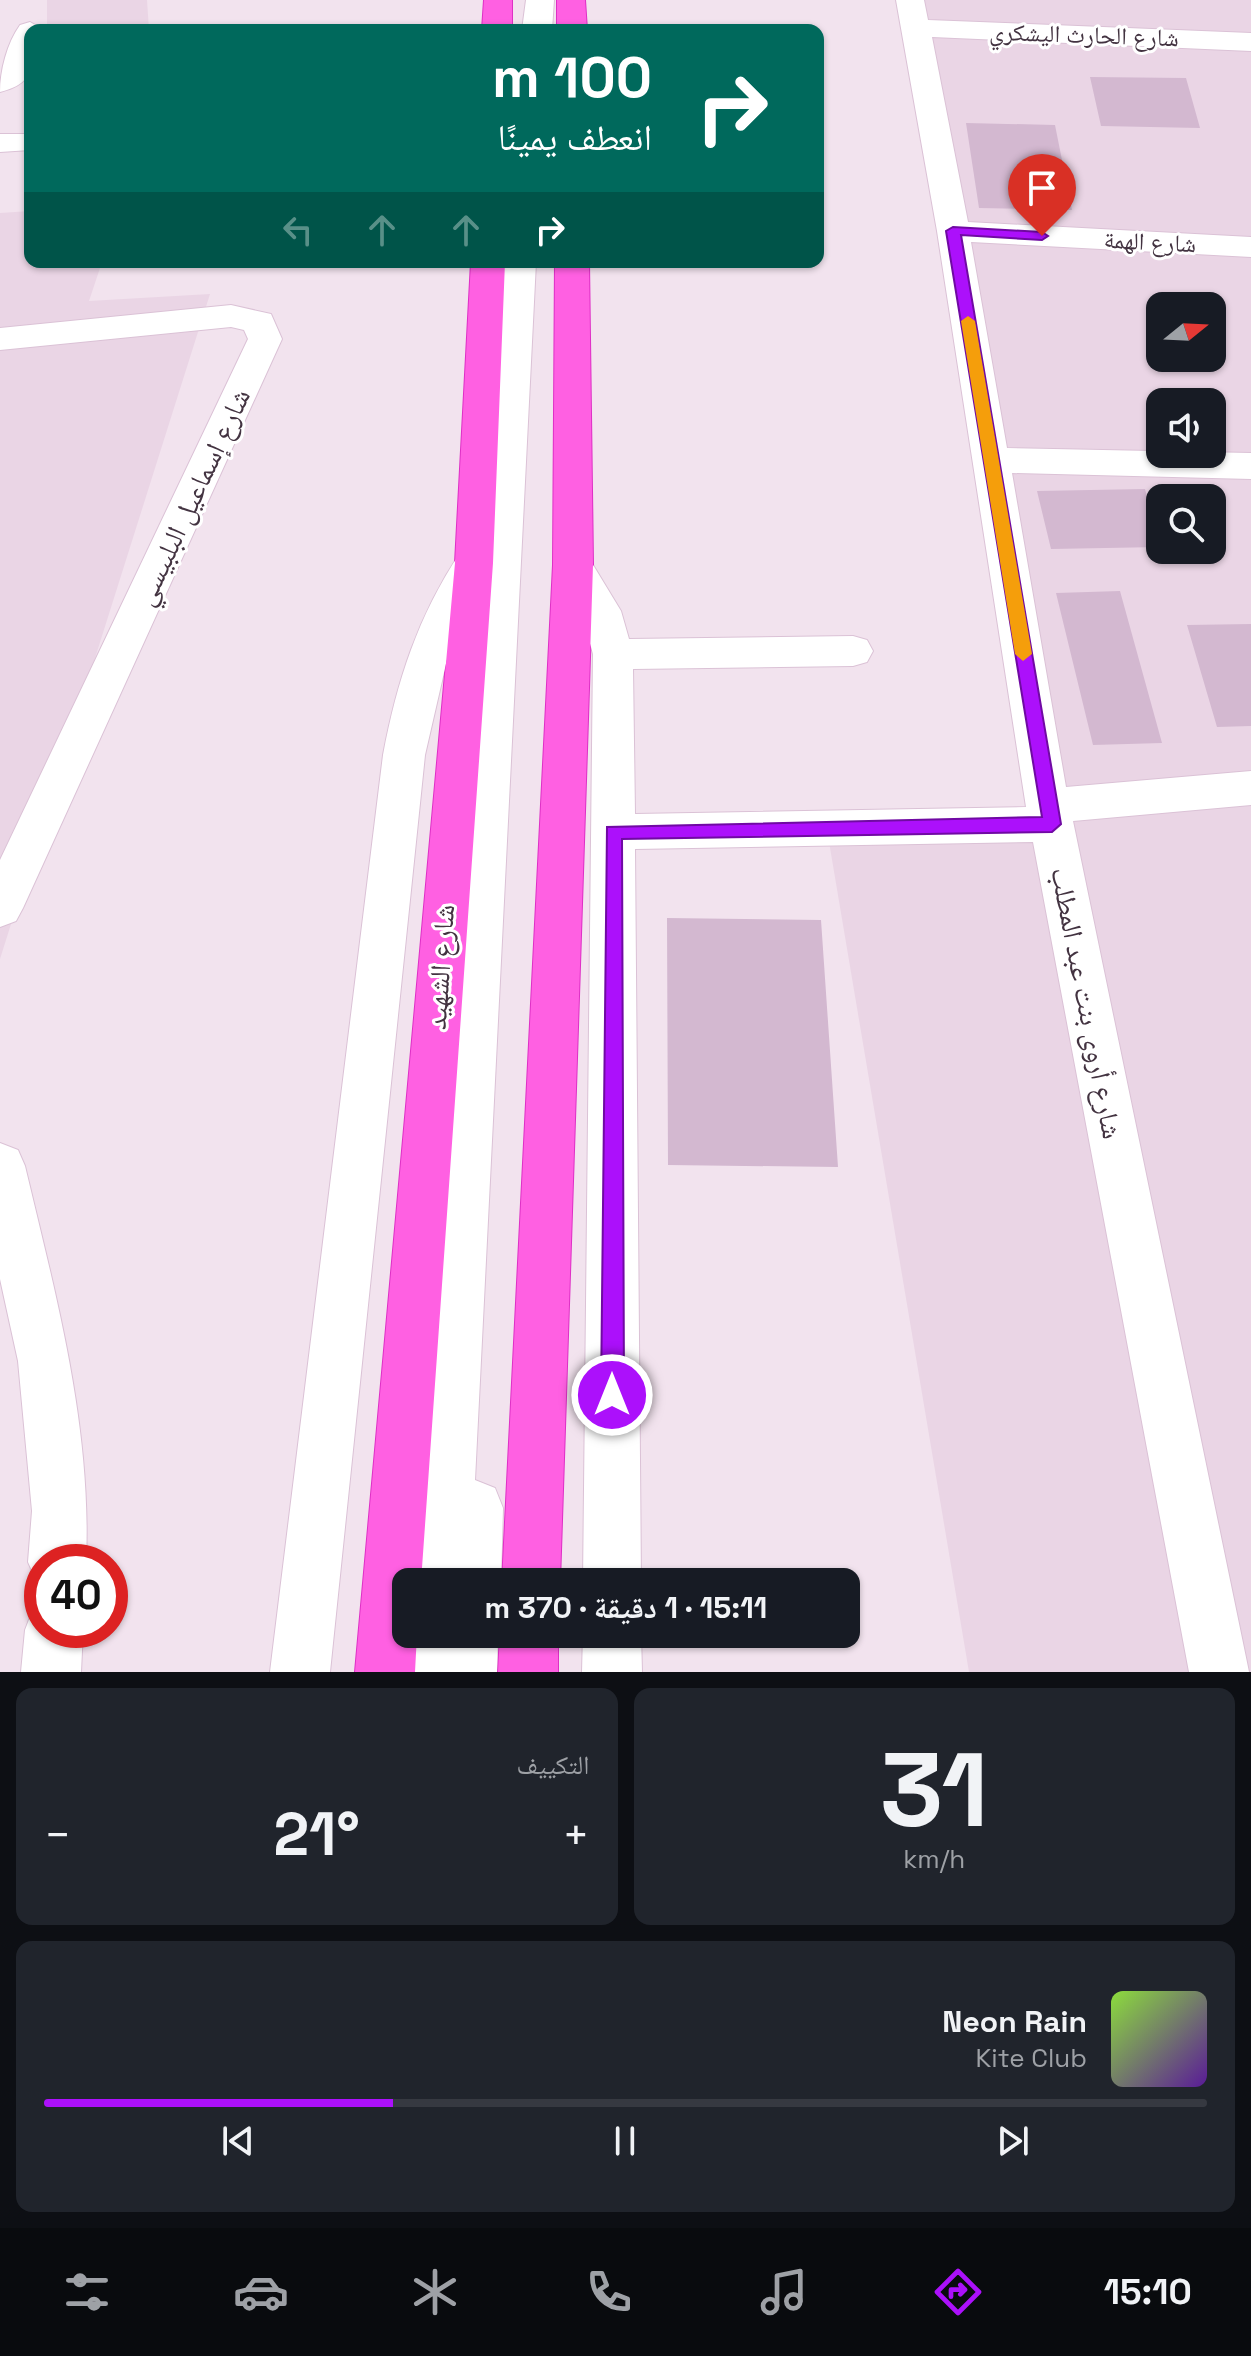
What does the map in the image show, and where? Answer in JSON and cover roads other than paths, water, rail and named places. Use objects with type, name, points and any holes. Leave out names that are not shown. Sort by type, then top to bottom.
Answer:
[{"type":"highway","points":[[497,24],[498,0]]},
{"type":"highway","points":[[571,0],[572,24]]},
{"type":"highway","name":"شارع الشهيد","points":[[385,1672],[474,563],[488,268]]},
{"type":"highway","points":[[532,1568],[573,565],[572,268]]},
{"type":"highway","points":[[528,1672],[529,1648]]},
{"type":"street","points":[[32,24],[40,0]]},
{"type":"street","points":[[538,24],[540,0]]},
{"type":"street","points":[[551,24],[553,0]]},
{"type":"street","name":"شارع الحارث اليشكري","points":[[914,14],[1251,42]]},
{"type":"street","name":"شارع أروى بنت عبد المطلب","points":[[914,14],[1050,815],[1219,1672]]},
{"type":"street","points":[[0,83],[15,76],[24,48]]},
{"type":"street","name":"شارع الهمة","points":[[953,231],[1251,247]]},
{"type":"street","points":[[442,1568],[519,268]]},
{"type":"street","points":[[473,1568],[536,268]]},
{"type":"street","name":"شارع إسماعيل البلبيسي","points":[[0,339],[231,316],[259,322],[265,339],[0,908]]},
{"type":"street","points":[[991,460],[1251,466]]},
{"type":"street","points":[[300,1672],[404,755],[411,713],[433,635],[449,598],[474,563]]},
{"type":"street","points":[[573,565],[601,611],[613,654],[612,1568]]},
{"type":"street","points":[[613,654],[853,651]]},
{"type":"street","points":[[613,832],[1050,815],[1251,788]]},
{"type":"street","points":[[0,1166],[45,1361],[60,1511],[58,1544]]},
{"type":"street","points":[[51,1672],[53,1648]]},
{"type":"street","points":[[435,1672],[437,1648]]},
{"type":"street","points":[[467,1672],[468,1648]]},
{"type":"street","points":[[612,1648],[612,1672]]}]
